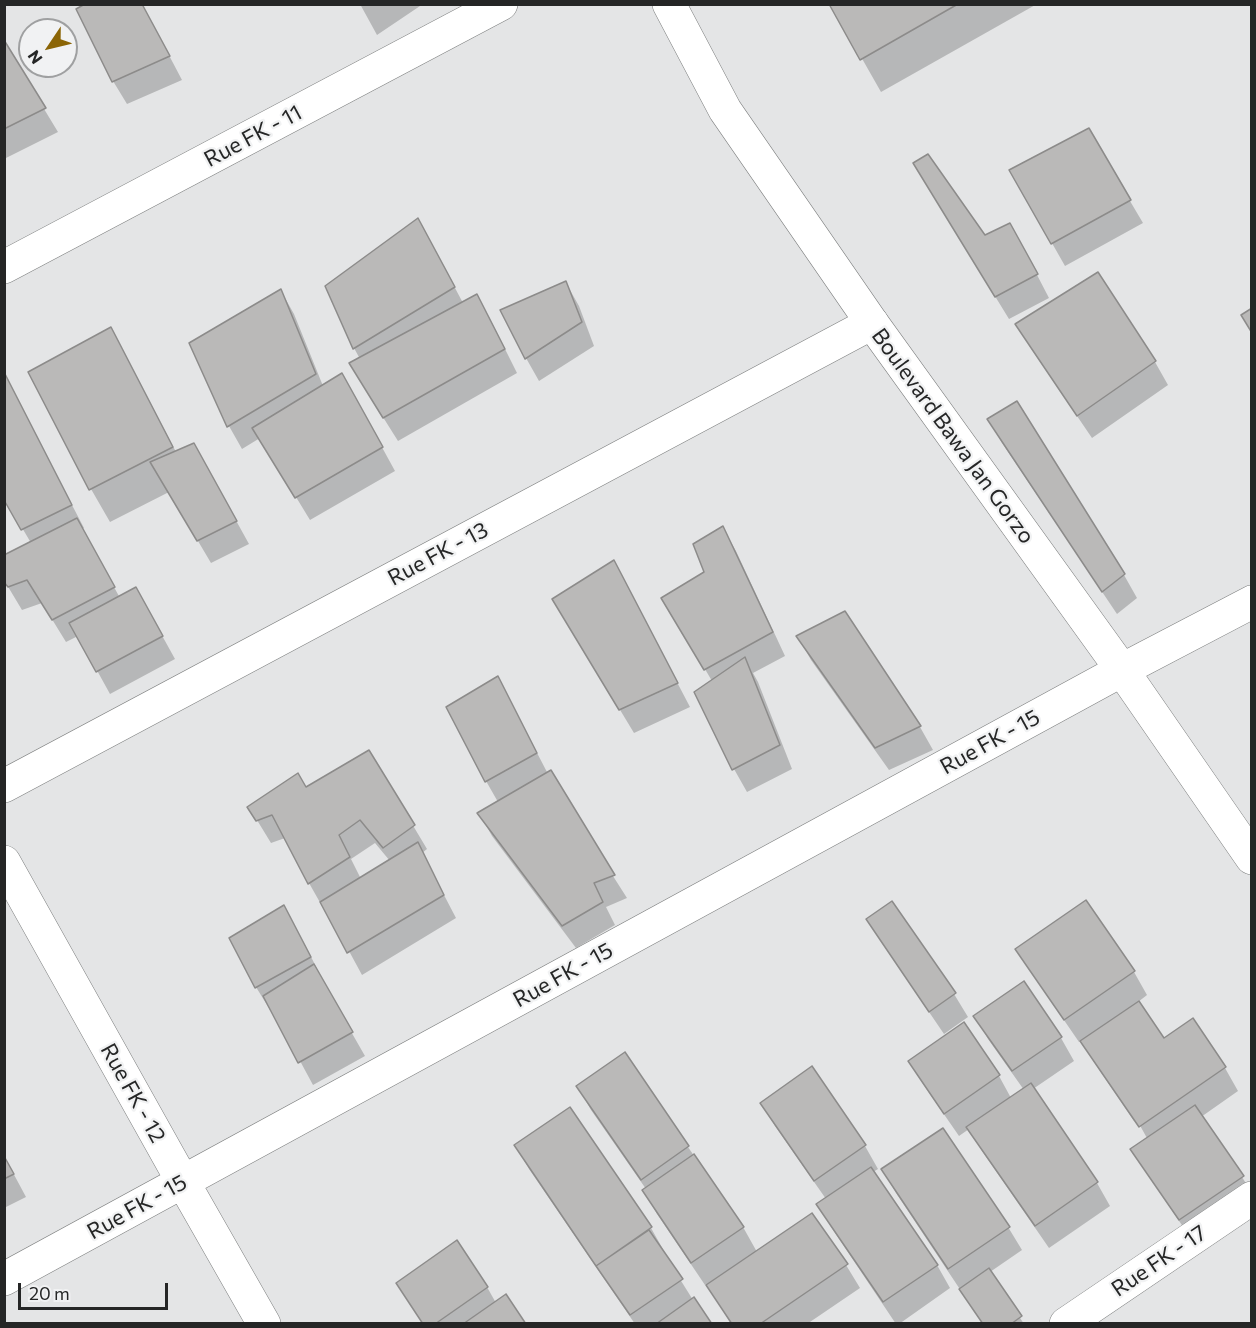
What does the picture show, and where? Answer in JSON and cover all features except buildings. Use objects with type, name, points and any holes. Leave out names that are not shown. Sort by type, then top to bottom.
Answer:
[{"type":"street","name":"Rue FK - 11","points":[[4,267],[501,4]]},
{"type":"street","name":"Boulevard Bawa Jan Gorzo","points":[[669,4],[725,110],[872,323],[1122,670],[1251,858]]},
{"type":"street","name":"Rue FK - 13","points":[[4,786],[872,323]]},
{"type":"street","name":"Rue FK - 15","points":[[4,1280],[1122,670],[1251,602]]},
{"type":"street","name":"Rue FK - 12","points":[[4,862],[264,1323]]},
{"type":"street","name":"Rue FK - 17","points":[[1066,1323],[1251,1198]]}]
